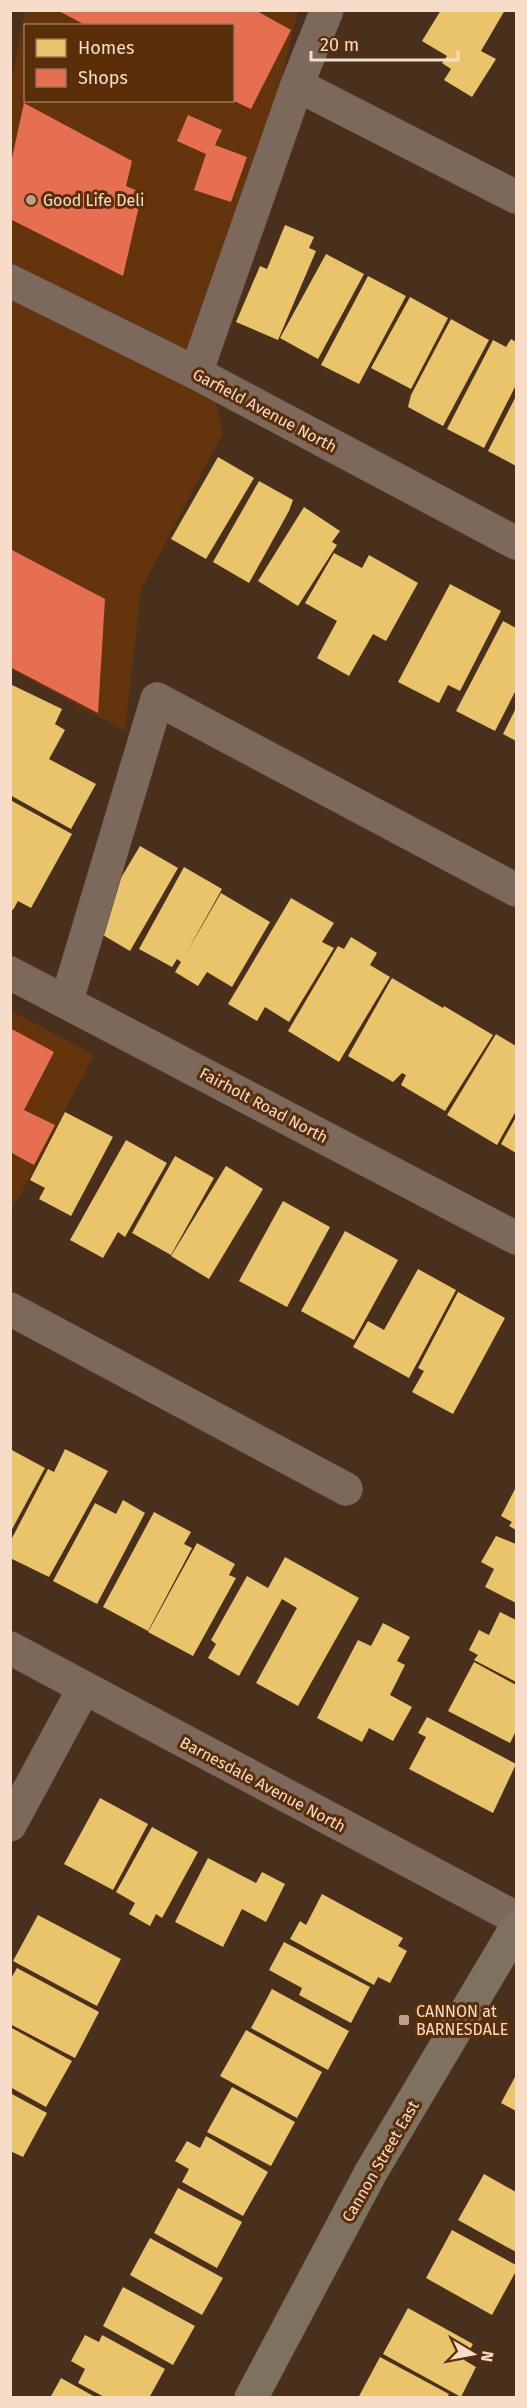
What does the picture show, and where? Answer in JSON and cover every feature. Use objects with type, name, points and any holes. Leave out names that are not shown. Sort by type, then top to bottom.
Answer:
[{"type":"main road","name":"Cannon Street East","points":[[251,2397],[371,2172],[516,1928]]},
{"type":"street","points":[[196,373],[297,84],[327,10]]},
{"type":"street","points":[[297,84],[516,198]]},
{"type":"street","name":"Garfield Avenue North","points":[[10,281],[196,373],[516,543]]},
{"type":"street","points":[[67,1000],[158,699],[516,890]]},
{"type":"street","name":"Fairholt Road North","points":[[10,973],[67,1000],[516,1238]]},
{"type":"street","points":[[10,1309],[346,1489]]},
{"type":"street","name":"Barnesdale Avenue North","points":[[10,1648],[516,1918]]},
{"type":"street","points":[[10,1825],[84,1688]]},
{"type":"shaded area","points":[[25,11],[298,11],[255,186],[199,330],[223,433],[141,590],[125,731],[11,669],[10,87]]},
{"type":"shaded area","points":[[11,1011],[94,1055],[11,1212]]},
{"type":"building: Homes","points":[[441,10],[505,10],[481,51],[496,59],[472,97],[444,80],[451,69],[442,63],[447,56],[422,41]]},
{"type":"building: Homes","points":[[285,225],[314,237],[309,248],[316,251],[278,340],[236,322],[260,266],[267,269]]},
{"type":"building: Homes","points":[[326,254],[364,274],[318,359],[280,338]]},
{"type":"building: Homes","points":[[368,276],[406,296],[359,384],[321,365]]},
{"type":"building: Homes","points":[[410,297],[448,318],[411,389],[371,368]]},
{"type":"building: Homes","points":[[451,319],[489,340],[443,426],[408,407],[411,395]]},
{"type":"building: Homes","points":[[511,339],[516,342],[516,385],[484,448],[447,429],[493,340],[506,347]]},
{"type":"building: Homes","points":[[516,396],[516,466],[488,451]]},
{"type":"building: Homes","points":[[218,457],[254,478],[206,559],[171,539]]},
{"type":"building: Homes","points":[[259,481],[293,500],[249,583],[213,562]]},
{"type":"building: Homes","points":[[304,507],[340,531],[332,542],[337,545],[298,606],[258,581]]},
{"type":"building: Homes","points":[[334,553],[362,568],[369,555],[418,583],[386,641],[373,634],[349,676],[317,658],[337,621],[305,603]]},
{"type":"building: Homes","points":[[450,584],[501,611],[460,691],[448,685],[439,703],[398,682]]},
{"type":"building: Homes","points":[[503,621],[516,628],[516,690],[495,731],[456,711]]},
{"type":"building: Homes","points":[[10,684],[62,709],[55,724],[65,730],[49,759],[96,784],[71,829],[10,795]]},
{"type":"building: Homes","points":[[516,708],[516,741],[503,734]]},
{"type":"building: Homes","points":[[12,801],[72,834],[31,908],[18,901],[13,910],[10,908]]},
{"type":"building: Homes","points":[[140,846],[178,868],[130,951],[91,928]]},
{"type":"building: Homes","points":[[184,867],[222,889],[184,957],[221,893],[270,922],[232,987],[207,972],[198,986],[175,972],[181,962],[177,959],[172,967],[139,949]]},
{"type":"building: Homes","points":[[291,898],[334,923],[322,942],[334,948],[289,1022],[265,1007],[257,1021],[228,1004]]},
{"type":"building: Homes","points":[[351,937],[377,953],[370,965],[390,977],[339,1062],[288,1031],[338,946],[344,949]]},
{"type":"building: Homes","points":[[392,978],[493,1035],[445,1111],[401,1085],[406,1075],[402,1073],[393,1082],[348,1056]]},
{"type":"building: Homes","points":[[496,1034],[516,1046],[516,1111],[497,1145],[447,1115]]},
{"type":"building: Homes","points":[[65,1112],[113,1137],[71,1216],[39,1199],[45,1188],[30,1180]]},
{"type":"building: Homes","points":[[516,1117],[516,1153],[501,1144]]},
{"type":"building: Homes","points":[[126,1140],[167,1163],[125,1237],[118,1232],[103,1258],[70,1240]]},
{"type":"building: Homes","points":[[175,1156],[214,1178],[171,1255],[132,1233]]},
{"type":"building: Homes","points":[[226,1166],[263,1189],[209,1279],[171,1256]]},
{"type":"building: Homes","points":[[283,1201],[330,1227],[287,1307],[239,1281]]},
{"type":"building: Homes","points":[[345,1231],[398,1260],[354,1340],[301,1311]]},
{"type":"building: Homes","points":[[418,1269],[456,1290],[409,1378],[353,1347],[368,1321],[384,1330]]},
{"type":"building: Homes","points":[[458,1292],[505,1318],[453,1414],[412,1392],[424,1371],[418,1368]]},
{"type":"building: Homes","points":[[10,1449],[45,1468],[10,1533]]},
{"type":"building: Homes","points":[[65,1449],[108,1471],[49,1577],[10,1558],[10,1542],[48,1469],[54,1472]]},
{"type":"building: Homes","points":[[515,1489],[516,1530],[509,1526],[512,1522],[501,1516]]},
{"type":"building: Homes","points":[[123,1500],[145,1513],[97,1604],[53,1581],[95,1503],[116,1514]]},
{"type":"building: Homes","points":[[154,1512],[191,1532],[184,1544],[192,1548],[148,1631],[103,1607]]},
{"type":"building: Homes","points":[[496,1536],[516,1544],[516,1603],[485,1587],[494,1569],[481,1562]]},
{"type":"building: Homes","points":[[197,1543],[235,1564],[229,1575],[236,1578],[193,1656],[148,1632]]},
{"type":"building: Homes","points":[[285,1557],[359,1598],[298,1706],[256,1683],[297,1608],[282,1599],[239,1676],[208,1658],[216,1644],[211,1640],[247,1576],[268,1588]]},
{"type":"building: Homes","points":[[500,1612],[516,1620],[516,1682],[474,1660],[478,1655],[469,1650],[479,1630],[489,1635]]},
{"type":"building: Homes","points":[[383,1623],[410,1637],[397,1661],[405,1665],[390,1695],[412,1707],[393,1741],[369,1728],[362,1742],[317,1718],[358,1640],[371,1646]]},
{"type":"building: Homes","points":[[474,1662],[516,1685],[516,1731],[510,1743],[448,1711]]},
{"type":"building: Homes","points":[[427,1717],[516,1764],[493,1813],[409,1769],[426,1737],[418,1733]]},
{"type":"building: Homes","points":[[100,1798],[148,1824],[113,1890],[64,1864]]},
{"type":"building: Homes","points":[[152,1827],[198,1852],[162,1918],[156,1914],[150,1926],[129,1914],[135,1903],[116,1892]]},
{"type":"building: Homes","points":[[208,1858],[256,1883],[262,1872],[285,1884],[266,1922],[242,1909],[223,1947],[175,1922]]},
{"type":"building: Homes","points":[[322,1894],[403,1938],[398,1946],[407,1951],[390,1983],[378,1977],[374,1985],[290,1939],[300,1921],[306,1925]]},
{"type":"building: Homes","points":[[38,1915],[121,1959],[97,2006],[13,1961]]},
{"type":"building: Homes","points":[[284,1942],[370,1987],[351,2023],[299,1995],[302,1988],[269,1970]]},
{"type":"building: Homes","points":[[17,1968],[99,2012],[75,2058],[10,2024],[10,1980]]},
{"type":"building: Homes","points":[[272,1989],[349,2031],[328,2070],[251,2028]]},
{"type":"building: Homes","points":[[10,2027],[72,2061],[46,2107],[10,2087]]},
{"type":"building: Homes","points":[[246,2030],[322,2072],[297,2118],[220,2076]]},
{"type":"building: Homes","points":[[516,2075],[516,2111],[501,2103]]},
{"type":"building: Homes","points":[[232,2087],[295,2122],[271,2166],[207,2132]]},
{"type":"building: Homes","points":[[10,2093],[47,2113],[23,2157],[10,2151]]},
{"type":"building: Homes","points":[[206,2136],[268,2172],[243,2216],[182,2182],[189,2169],[175,2161],[187,2141],[200,2148]]},
{"type":"building: Homes","points":[[484,2174],[516,2192],[516,2252],[458,2220]]},
{"type":"building: Homes","points":[[178,2188],[242,2222],[217,2268],[154,2233]]},
{"type":"building: Homes","points":[[452,2230],[516,2265],[516,2271],[492,2315],[426,2278]]},
{"type":"building: Homes","points":[[150,2238],[223,2278],[202,2315],[130,2275]]},
{"type":"building: Homes","points":[[123,2287],[195,2326],[173,2365],[103,2326]]},
{"type":"building: Homes","points":[[408,2308],[473,2344],[464,2360],[476,2367],[461,2397],[383,2354]]},
{"type":"building: Homes","points":[[85,2335],[99,2342],[102,2335],[165,2369],[149,2398],[106,2398],[78,2383],[85,2369],[71,2361]]},
{"type":"building: Homes","points":[[380,2357],[449,2394],[447,2398],[358,2398]]},
{"type":"building: Homes","points":[[61,2378],[97,2398],[50,2398]]},
{"type":"building: Shops","points":[[57,10],[255,10],[291,30],[251,109],[234,101],[234,24],[83,24]]},
{"type":"building: Shops","points":[[24,103],[132,161],[126,186],[142,193],[123,276],[10,219],[10,167]]},
{"type":"building: Shops","points":[[188,115],[222,130],[215,145],[247,157],[231,202],[194,190],[206,154],[177,141]]},
{"type":"building: Shops","points":[[10,549],[105,599],[98,713],[10,667]]},
{"type":"building: Shops","points":[[10,1028],[54,1052],[24,1110],[55,1125],[34,1165],[10,1152]]},
{"type":"place","name":"Good Life Deli","points":[[31,200]]},
{"type":"place","name":"CANNON at BARNESDALE","points":[[404,2020]]}]
